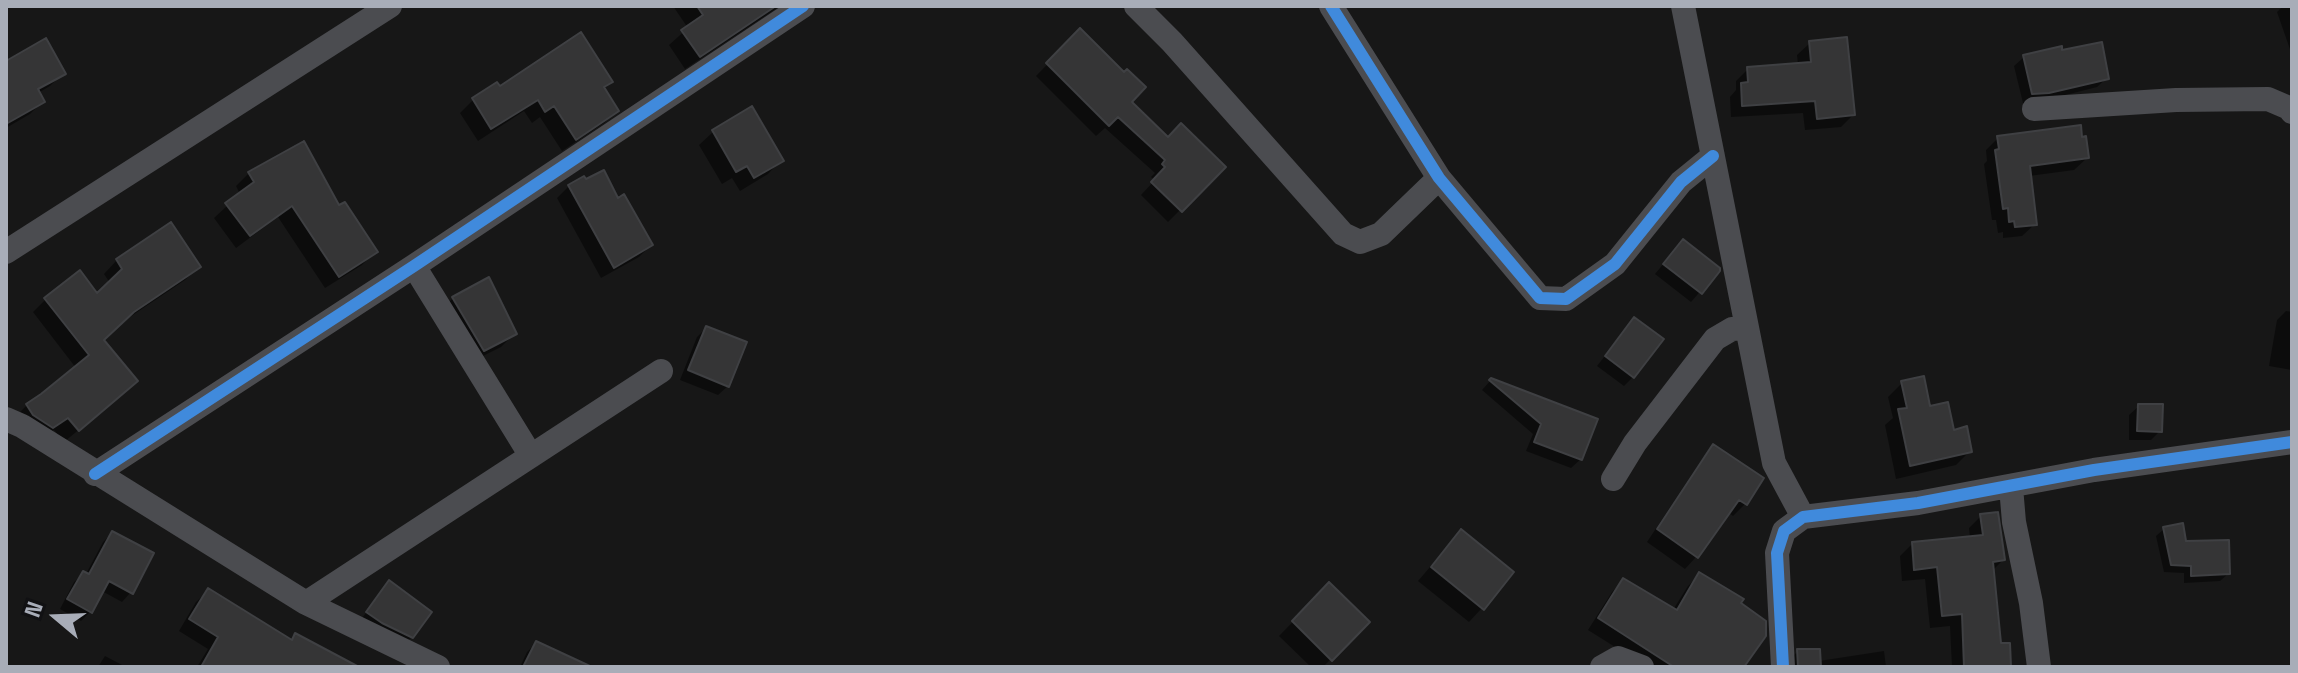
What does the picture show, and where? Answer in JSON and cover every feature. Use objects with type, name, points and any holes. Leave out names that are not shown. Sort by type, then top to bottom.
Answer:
[{"type":"street","points":[[6,252],[390,6]]},
{"type":"street","points":[[95,474],[803,6]]},
{"type":"street","points":[[1136,6],[1172,42],[1343,234],[1360,242],[1381,234],[1439,178]]},
{"type":"street","points":[[1331,6],[1439,178],[1540,298],[1566,299],[1615,264],[1681,182],[1713,156]]},
{"type":"street","points":[[1683,6],[1774,463],[1803,517]]},
{"type":"street","points":[[2034,109],[2176,100],[2268,99],[2292,112]]},
{"type":"street","points":[[414,266],[531,456]]},
{"type":"street","points":[[1613,479],[1635,443],[1715,339],[1732,329],[1747,328]]},
{"type":"street","points":[[306,603],[661,371]]},
{"type":"street","points":[[6,419],[22,426],[390,657],[438,667]]},
{"type":"street","points":[[1783,667],[1777,553],[1784,531],[1803,517],[1918,503],[2094,470],[2292,442]]},
{"type":"street","points":[[2011,487],[2014,522],[2031,603],[2039,667]]},
{"type":"street","points":[[1602,667],[1618,658],[1642,667]]},
{"type":"building","points":[[697,6],[776,6],[700,57],[681,30],[703,15]]},
{"type":"building","points":[[1080,28],[1124,72],[1127,69],[1146,87],[1132,102],[1168,137],[1181,123],[1226,167],[1182,212],[1151,182],[1165,167],[1162,164],[1165,160],[1118,117],[1109,126],[1046,63]]},
{"type":"building","points":[[581,32],[613,82],[604,87],[619,111],[576,140],[554,106],[545,112],[538,100],[491,129],[472,98],[497,82],[500,86]]},
{"type":"building","points":[[1847,37],[1855,115],[1817,119],[1815,101],[1742,106],[1741,83],[1748,82],[1747,67],[1811,62],[1809,41]]},
{"type":"building","points":[[46,38],[66,74],[38,89],[45,102],[6,124],[6,61]]},
{"type":"building","points":[[2102,42],[2109,79],[2032,94],[2023,55],[2062,46],[2062,50]]},
{"type":"building","points":[[752,106],[784,161],[754,178],[747,166],[736,172],[712,130]]},
{"type":"building","points":[[2081,125],[2089,158],[2030,166],[2037,225],[2015,227],[2014,221],[2009,222],[2008,208],[2003,209],[1995,150],[1999,149],[1997,136]]},
{"type":"building","points":[[304,141],[339,205],[345,202],[378,252],[339,277],[292,206],[250,236],[225,203],[254,182],[248,172]]},
{"type":"building","points":[[604,170],[618,198],[624,194],[653,245],[614,268],[568,185]]},
{"type":"building","points":[[171,222],[201,267],[134,312],[104,340],[138,381],[79,431],[68,418],[53,428],[33,415],[26,404],[89,355],[44,298],[80,270],[97,293],[122,269],[116,259]]},
{"type":"building","points":[[1683,239],[1720,268],[1702,294],[1663,264]]},
{"type":"building","points":[[489,277],[517,334],[484,351],[452,297]]},
{"type":"building","points":[[1634,317],[1664,339],[1634,378],[1605,356]]},
{"type":"building","points":[[706,326],[747,342],[729,387],[688,370]]},
{"type":"building","points":[[1924,376],[1930,406],[1948,402],[1954,430],[1967,426],[1972,452],[1910,466],[1898,409],[1907,408],[1901,381]]},
{"type":"building","points":[[1491,378],[1598,419],[1582,460],[1534,442],[1541,424],[1489,380]]},
{"type":"building","points":[[2138,404],[2163,404],[2162,432],[2137,431]]},
{"type":"building","points":[[1713,444],[1764,478],[1747,505],[1739,500],[1698,558],[1657,529]]},
{"type":"building","points":[[1998,512],[2005,560],[1993,562],[2001,643],[2010,643],[2011,667],[1964,667],[1962,614],[1942,616],[1937,567],[1914,570],[1912,542],[1983,535],[1980,514]]},
{"type":"building","points":[[2183,523],[2186,541],[2229,540],[2230,574],[2191,576],[2191,566],[2171,565],[2163,527]]},
{"type":"building","points":[[1461,529],[1514,572],[1484,610],[1431,567]]},
{"type":"building","points":[[112,531],[154,553],[133,594],[109,581],[92,613],[67,599],[83,571],[89,574]]},
{"type":"building","points":[[1699,572],[1744,599],[1741,603],[1766,621],[1766,636],[1744,667],[1674,667],[1598,618],[1623,578],[1677,610]]},
{"type":"building","points":[[389,580],[432,612],[413,638],[366,612]]},
{"type":"building","points":[[1329,582],[1370,622],[1332,661],[1292,621]]},
{"type":"building","points":[[208,588],[292,640],[295,633],[359,667],[201,667],[218,637],[189,619]]},
{"type":"building","points":[[536,641],[592,667],[523,667]]},
{"type":"building","points":[[1797,649],[1820,649],[1821,667],[1798,667]]},
{"type":"cycle path","points":[[95,474],[803,6]]},
{"type":"cycle path","points":[[1331,6],[1439,178],[1540,298],[1566,299],[1615,264],[1681,182],[1713,156]]},
{"type":"cycle path","points":[[1783,667],[1777,553],[1784,531],[1803,517],[1918,503],[2094,470],[2292,442]]}]
